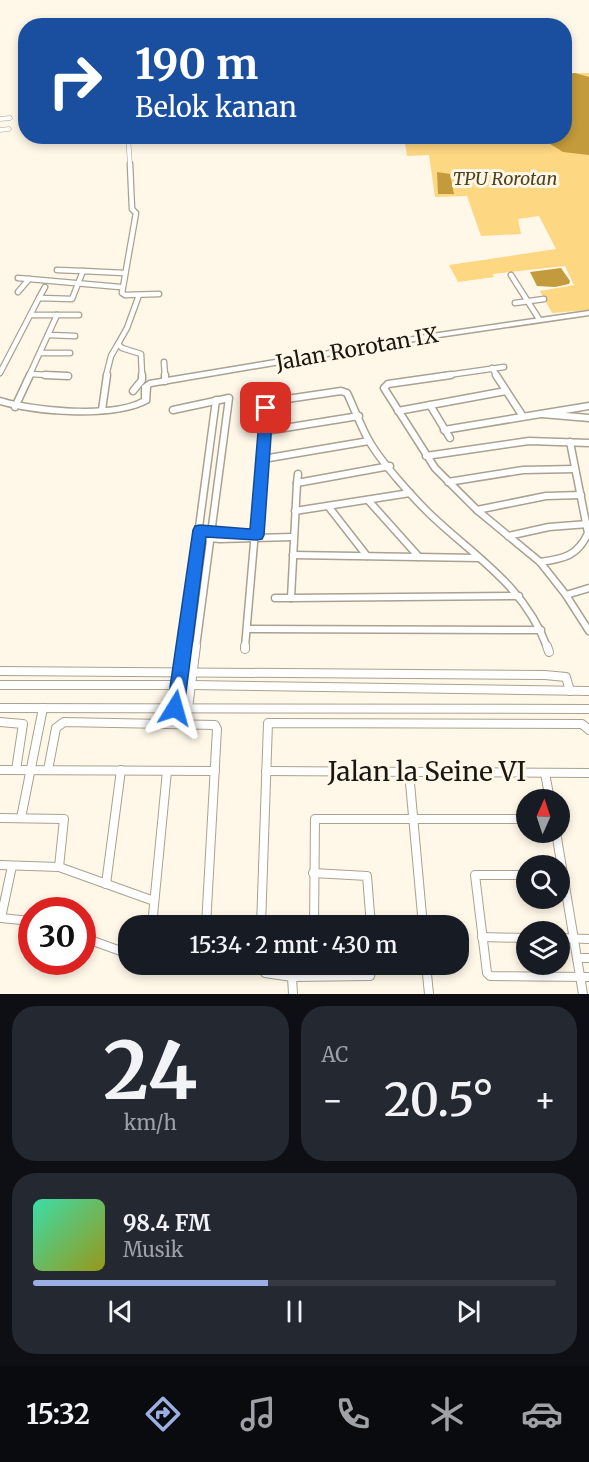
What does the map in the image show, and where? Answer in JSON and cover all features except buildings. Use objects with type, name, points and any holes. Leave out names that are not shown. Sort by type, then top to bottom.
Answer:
[{"type":"street","points":[[0,119],[10,118]]},
{"type":"street","points":[[0,130],[9,129]]},
{"type":"street","points":[[128,144],[132,209],[136,213],[122,293],[159,294]]},
{"type":"street","points":[[57,270],[124,273]]},
{"type":"street","points":[[72,299],[83,271]]},
{"type":"street","points":[[511,275],[539,319]]},
{"type":"street","points":[[18,278],[120,287]]},
{"type":"street","points":[[18,292],[29,279]]},
{"type":"street","points":[[0,373],[45,287]]},
{"type":"street","points":[[102,410],[110,357],[114,347],[124,339],[126,324],[139,295]]},
{"type":"street","points":[[39,298],[80,299]]},
{"type":"street","points":[[515,303],[544,298]]},
{"type":"street","name":"Jalan Rorotan IX","points":[[0,401],[15,407],[46,410],[102,410],[141,405],[146,400],[147,384],[539,319],[589,313]]},
{"type":"street","points":[[31,315],[79,315]]},
{"type":"street","points":[[15,407],[57,315]]},
{"type":"street","points":[[48,335],[75,336]]},
{"type":"street","points":[[118,344],[122,348],[140,354],[142,380],[133,391]]},
{"type":"street","points":[[40,353],[70,353]]},
{"type":"street","points":[[164,362],[165,381]]},
{"type":"street","points":[[504,367],[385,385],[384,390],[426,456],[448,482],[477,510],[540,562],[566,595],[589,631]]},
{"type":"street","points":[[492,368],[522,415]]},
{"type":"street","points":[[30,374],[68,376]]},
{"type":"street","points":[[267,402],[344,392],[348,394],[369,441],[410,493],[433,517],[500,574],[519,596],[541,630],[549,652]]},
{"type":"street","points":[[398,411],[506,392]]},
{"type":"street","points":[[245,649],[259,536],[267,393]]},
{"type":"street","points":[[173,410],[229,399],[188,705]]},
{"type":"street","points":[[176,705],[216,400]]},
{"type":"street","points":[[430,405],[450,438]]},
{"type":"street","points":[[444,429],[589,406]]},
{"type":"street","points":[[535,413],[589,418]]},
{"type":"street","points":[[266,431],[359,416]]},
{"type":"street","points":[[263,459],[369,441]]},
{"type":"street","points":[[426,456],[529,441],[589,443]]},
{"type":"street","points":[[540,562],[562,560],[575,554],[584,545],[588,524],[570,442]]},
{"type":"street","points":[[297,483],[390,466]]},
{"type":"street","points":[[448,482],[523,470],[576,469]]},
{"type":"street","points":[[291,598],[298,474]]},
{"type":"street","points":[[295,511],[410,493]]},
{"type":"street","points":[[477,510],[546,496],[581,495]]},
{"type":"street","points":[[368,500],[419,557]]},
{"type":"street","points":[[328,506],[367,556]]},
{"type":"street","points":[[508,536],[549,527],[588,524]]},
{"type":"street","points":[[200,534],[294,537]]},
{"type":"street","points":[[198,549],[209,550]]},
{"type":"street","points":[[293,555],[479,558]]},
{"type":"street","points":[[566,595],[589,588]]},
{"type":"street","points":[[275,598],[519,596]]},
{"type":"street","points":[[248,629],[541,630]]},
{"type":"street","points":[[0,671],[566,676],[570,691]]},
{"type":"street","points":[[40,685],[41,671]]},
{"type":"street","points":[[390,675],[390,688]]},
{"type":"street","points":[[0,685],[589,691]]},
{"type":"street","points":[[0,708],[188,705],[589,709]]},
{"type":"street","points":[[21,818],[43,708]]},
{"type":"street","points":[[0,722],[23,724],[16,770]]},
{"type":"street","points":[[48,770],[56,728],[64,722],[212,723],[218,729],[207,915]]},
{"type":"street","points":[[261,915],[269,722],[582,724],[589,730]]},
{"type":"street","points":[[0,770],[215,771]]},
{"type":"street","points":[[106,884],[121,770]]},
{"type":"street","points":[[153,915],[167,771]]},
{"type":"street","name":"Jalan la Seine VI","points":[[266,771],[589,773]]},
{"type":"street","points":[[409,772],[422,915]]},
{"type":"street","points":[[546,773],[548,789]]},
{"type":"street","points":[[0,818],[64,819],[59,867]]},
{"type":"street","points":[[314,915],[315,819],[516,819]]},
{"type":"street","points":[[0,865],[59,867],[154,901]]},
{"type":"street","points":[[12,866],[0,918],[18,920]]},
{"type":"street","points":[[313,873],[367,876],[371,915]]},
{"type":"street","points":[[516,875],[475,876],[487,973],[490,976],[585,976]]},
{"type":"street","points":[[568,909],[577,958],[585,976],[584,994]]},
{"type":"street","points":[[482,937],[516,938]]},
{"type":"street","points":[[570,938],[589,939]]},
{"type":"street","points":[[96,942],[118,950]]},
{"type":"street","points":[[577,958],[589,958]]},
{"type":"street","points":[[278,975],[292,977],[371,975]]},
{"type":"street","points":[[427,975],[429,994]]},
{"type":"street","points":[[292,977],[292,994]]},
{"type":"green space","name":"TPU Rorotan","points":[[572,73],[589,73],[589,310],[552,313],[540,291],[574,285],[565,266],[493,274],[494,277],[458,282],[449,265],[556,249],[539,216],[518,219],[521,234],[481,236],[467,196],[435,197],[429,155],[407,156],[405,144],[572,144]]},
{"type":"shaded area","points":[[572,73],[589,77],[589,155],[563,152],[550,144],[572,144]]},
{"type":"shaded area","points":[[437,172],[450,174],[454,194],[438,194]]},
{"type":"shaded area","points":[[561,268],[570,281],[569,284],[555,287],[537,286],[530,272]]},
{"type":"route","points":[[175,708],[200,530],[257,535],[266,408]]}]
